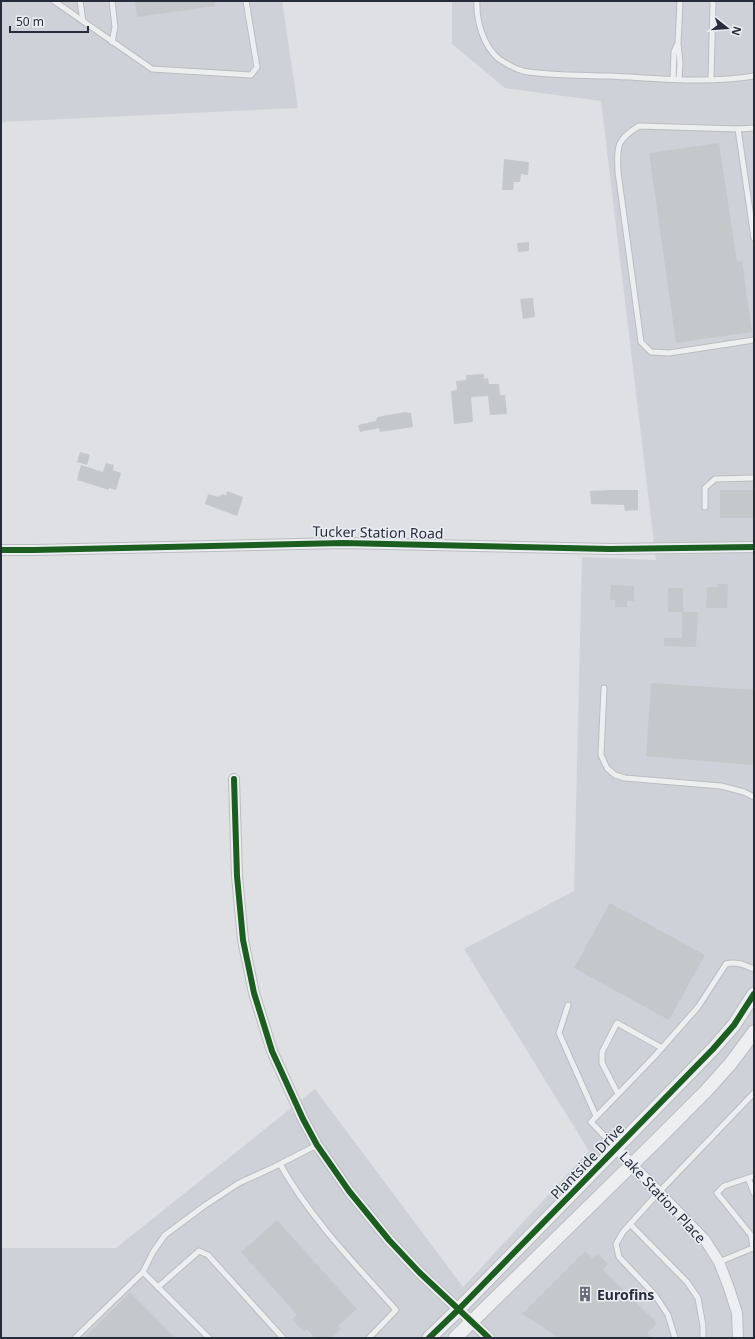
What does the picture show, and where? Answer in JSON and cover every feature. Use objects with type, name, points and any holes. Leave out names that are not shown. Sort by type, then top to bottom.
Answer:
[{"type":"street","name":"Tucker Station Road","points":[[1,550],[343,543],[610,549],[754,547]]},
{"type":"street","points":[[234,780],[238,890],[243,940],[254,993],[272,1050],[303,1119],[317,1145],[349,1191],[389,1240],[419,1272],[489,1338]]},
{"type":"street","name":"Plantside Drive","points":[[429,1338],[713,1049],[734,1026],[754,994]]},
{"type":"street","points":[[455,1338],[716,1080],[731,1063],[754,1032]]},
{"type":"street","name":"Lake Station Place","points":[[616,1148],[705,1240],[719,1262],[730,1288],[737,1314],[738,1338]]},
{"type":"lane","points":[[54,1],[152,69],[252,75],[256,67],[246,1]]},
{"type":"lane","points":[[80,1],[83,21]]},
{"type":"lane","points":[[112,1],[115,27],[112,42]]},
{"type":"lane","points":[[477,1],[478,18],[488,47],[499,59],[522,71],[546,74],[672,79],[738,79],[754,76]]},
{"type":"lane","points":[[679,79],[678,44],[680,1]]},
{"type":"lane","points":[[711,79],[713,1]]},
{"type":"lane","points":[[672,79],[674,52],[678,44]]},
{"type":"lane","points":[[754,128],[738,129],[639,126],[631,130],[620,142],[618,150],[618,172],[641,342],[651,352],[669,354],[754,340]]},
{"type":"lane","points":[[738,129],[754,238]]},
{"type":"lane","points":[[705,507],[705,488],[715,479],[754,478]]},
{"type":"lane","points":[[604,688],[601,755],[607,768],[615,776],[721,786],[744,792],[754,797]]},
{"type":"lane","points":[[616,1148],[591,1122],[662,1048],[698,1007],[726,964],[734,962],[741,963],[754,969]]},
{"type":"lane","points":[[568,1005],[559,1033],[596,1116]]},
{"type":"lane","points":[[618,1094],[602,1063],[602,1052],[617,1023],[662,1048]]},
{"type":"lane","points":[[675,1338],[668,1315],[655,1295],[620,1257],[616,1244],[623,1232],[659,1192],[754,1093]]},
{"type":"lane","points":[[75,1338],[143,1272],[153,1252],[165,1235],[204,1206],[239,1183],[317,1145]]},
{"type":"lane","points":[[280,1164],[290,1183],[338,1245],[396,1310],[369,1338]]},
{"type":"lane","points":[[719,1262],[753,1248],[753,1235],[717,1193],[724,1186],[754,1176]]},
{"type":"lane","points":[[748,1178],[754,1193]]},
{"type":"lane","points":[[630,1224],[687,1282],[698,1298],[703,1326],[703,1338]]},
{"type":"lane","points":[[158,1286],[200,1251],[208,1255],[283,1338]]},
{"type":"lane","points":[[143,1272],[209,1338]]},
{"type":"shaded area","points":[[1,1],[282,1],[298,108],[1,122]]},
{"type":"shaded area","points":[[452,1],[754,1],[754,1338],[1,1338],[1,1248],[116,1248],[315,1089],[463,1287],[589,1151],[464,949],[574,891],[582,557],[656,560],[601,101],[505,88],[452,44]]},
{"type":"building","points":[[135,1],[215,1],[215,6],[137,17]]},
{"type":"building","points":[[719,143],[737,262],[742,261],[752,332],[676,343],[649,153]]},
{"type":"building","points":[[504,159],[529,162],[528,175],[521,174],[520,182],[514,182],[513,190],[502,190]]},
{"type":"building","points":[[529,242],[529,251],[518,252],[517,243]]},
{"type":"building","points":[[533,298],[535,317],[523,319],[520,299]]},
{"type":"building","points":[[484,374],[484,379],[488,378],[489,384],[499,384],[500,395],[505,395],[507,414],[490,415],[488,396],[471,397],[473,422],[454,424],[451,391],[457,390],[456,381],[466,380],[466,375]]},
{"type":"building","points":[[405,412],[411,413],[413,427],[380,432],[379,428],[360,432],[358,425],[376,421],[377,417]]},
{"type":"building","points":[[80,452],[90,455],[87,465],[77,462]]},
{"type":"building","points":[[106,463],[114,465],[113,470],[121,473],[116,490],[109,488],[109,490],[77,480],[81,465],[103,472]]},
{"type":"building","points":[[638,490],[638,510],[625,511],[624,505],[591,504],[590,491]]},
{"type":"building","points":[[720,490],[754,490],[754,518],[720,518]]},
{"type":"building","points":[[227,491],[243,497],[237,516],[205,504],[208,494],[219,497],[219,495],[221,496],[222,494],[226,495]]},
{"type":"building","points":[[717,584],[728,584],[727,608],[706,608],[707,587],[717,587]]},
{"type":"building","points":[[611,585],[634,586],[634,601],[627,601],[627,607],[615,607],[615,600],[610,600]]},
{"type":"building","points":[[668,588],[683,588],[683,612],[698,612],[696,647],[664,646],[664,638],[682,638],[682,612],[668,612]]},
{"type":"building","points":[[651,683],[754,690],[754,765],[646,756]]},
{"type":"building","points":[[610,903],[705,955],[669,1020],[574,968]]},
{"type":"building","points":[[277,1220],[357,1309],[338,1326],[341,1329],[331,1338],[315,1338],[307,1329],[304,1332],[292,1319],[297,1315],[241,1252]]},
{"type":"building","name":"Eurofins","points":[[585,1251],[593,1259],[598,1254],[608,1264],[603,1270],[657,1323],[647,1334],[651,1338],[560,1338],[522,1314]]},
{"type":"building","points":[[130,1292],[175,1338],[84,1338]]},
{"type":"cycle path","points":[[1,550],[343,543],[610,549],[754,547]]},
{"type":"cycle path","points":[[234,779],[237,876],[243,940],[254,993],[272,1051],[303,1119],[317,1145],[349,1191],[389,1240],[419,1272],[489,1338]]},
{"type":"cycle path","points":[[429,1338],[713,1049],[734,1025],[754,994]]},
{"type":"place","name":"Eurofins","points":[[585,1294]]}]
